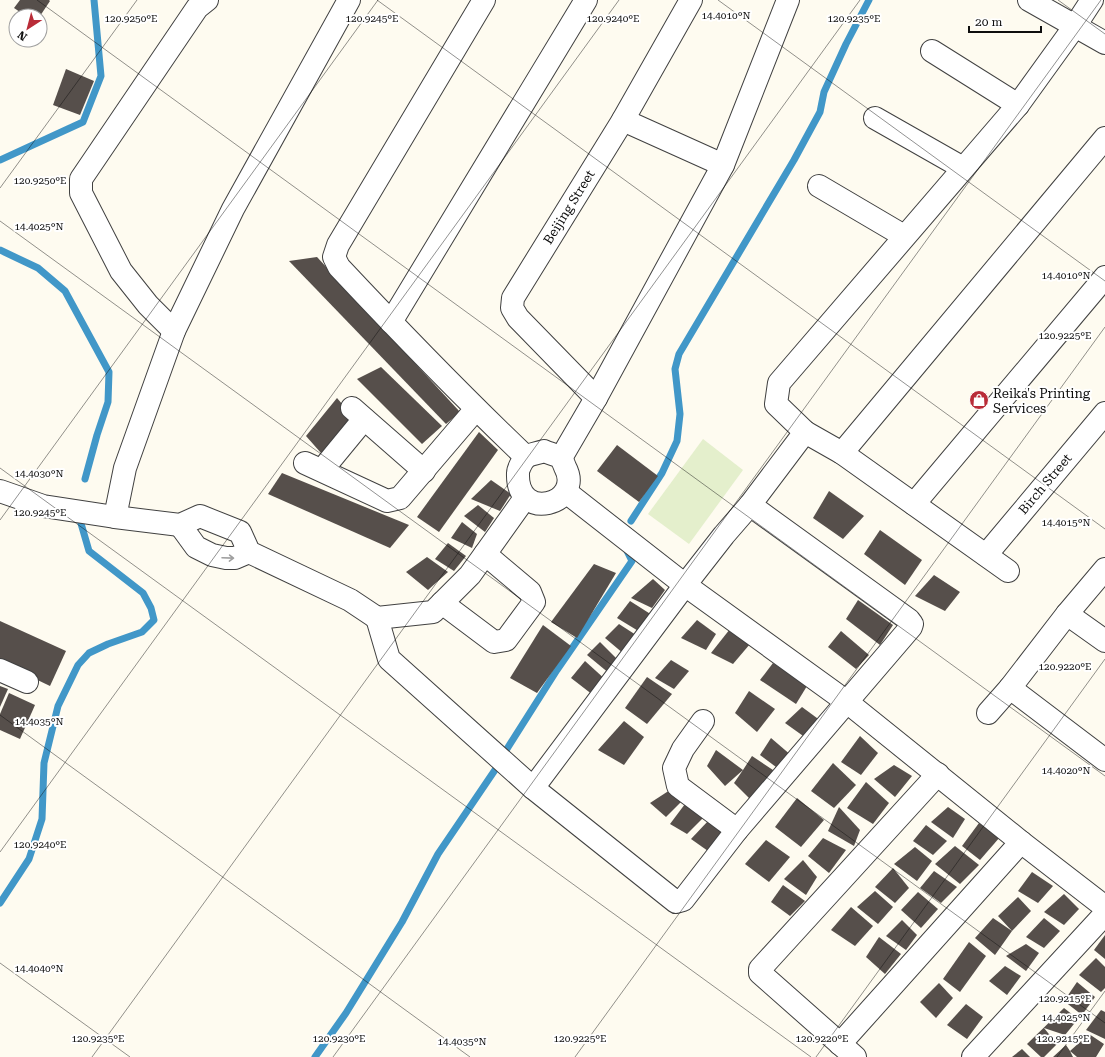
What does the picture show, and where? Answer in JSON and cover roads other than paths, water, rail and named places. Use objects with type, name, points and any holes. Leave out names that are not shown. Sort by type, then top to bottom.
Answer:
[{"type":"street","points":[[174,331],[148,305],[121,271],[81,193],[81,178],[197,8],[206,0]]},
{"type":"street","points":[[115,517],[125,468],[174,331],[233,210],[349,0]]},
{"type":"street","points":[[484,0],[338,245],[334,257],[339,267],[391,322],[476,409],[526,457]]},
{"type":"street","points":[[391,322],[586,0]]},
{"type":"street","name":"Beijing Street","points":[[596,398],[518,318],[512,308],[513,298],[623,120],[691,0]]},
{"type":"street","points":[[561,458],[596,398],[723,165],[788,0]]},
{"type":"street","points":[[1029,0],[1105,43]]},
{"type":"street","points":[[1008,571],[842,453],[805,432],[776,404],[780,383],[904,236],[1018,105],[1076,26],[1092,0]]},
{"type":"street","points":[[932,51],[1018,105]]},
{"type":"street","points":[[875,118],[963,168]]},
{"type":"street","points":[[623,120],[723,165]]},
{"type":"street","points":[[842,453],[1105,138]]},
{"type":"street","points":[[819,186],[904,236]]},
{"type":"street","points":[[914,504],[1105,277]]},
{"type":"street","points":[[424,471],[358,414],[313,466],[387,501],[400,498],[424,471],[476,409]]},
{"type":"street","name":"Birch Street","points":[[986,555],[1105,412]]},
{"type":"street","points":[[533,788],[685,584],[750,505],[805,432]]},
{"type":"street","points":[[544,451],[561,458],[569,474],[566,492],[554,502],[539,504],[525,498],[517,485],[518,470],[526,457],[544,451]]},
{"type":"street","points":[[0,492],[43,506],[180,525],[200,516],[240,532],[249,552],[350,600],[378,618],[433,612],[470,575],[525,498]]},
{"type":"street","points":[[566,492],[685,584],[847,702],[1021,842],[1105,906]]},
{"type":"street","points":[[378,618],[389,659],[533,788],[676,902],[683,900],[738,830],[912,624],[909,620],[750,505]]},
{"type":"street","points":[[180,525],[196,547],[212,555],[235,558],[249,552]]},
{"type":"street","points":[[442,602],[494,642],[506,640],[534,602],[530,592],[485,554]]},
{"type":"street","points":[[988,713],[1010,688],[1067,614],[1105,569]]},
{"type":"street","points":[[1067,614],[1105,641]]},
{"type":"street","points":[[0,670],[27,682]]},
{"type":"street","points":[[1010,688],[1105,760]]},
{"type":"street","points":[[703,721],[683,749],[674,768],[678,786],[738,830]]},
{"type":"street","points":[[938,774],[760,969],[760,974],[848,1050],[1021,842]]},
{"type":"street","points":[[973,1057],[1105,914]]},
{"type":"waterway","points":[[0,160],[83,122],[101,76],[94,0]]},
{"type":"waterway","points":[[631,521],[662,473],[677,441],[680,414],[675,369],[679,354],[794,160],[820,112],[824,92],[846,44],[869,0]]},
{"type":"waterway","points":[[0,250],[38,268],[65,291],[109,372],[108,402],[85,479]]},
{"type":"waterway","points":[[0,903],[29,859],[42,819],[44,763],[58,706],[78,665],[89,653],[108,644],[142,632],[154,620],[151,608],[143,593],[89,551],[80,520]]},
{"type":"waterway","points":[[505,752],[557,670],[632,561],[626,549]]},
{"type":"waterway","points":[[315,1057],[346,1013],[402,922],[438,854],[497,767]]},
{"type":"place","name":"Reika's Printing Services","points":[[979,400]]}]
